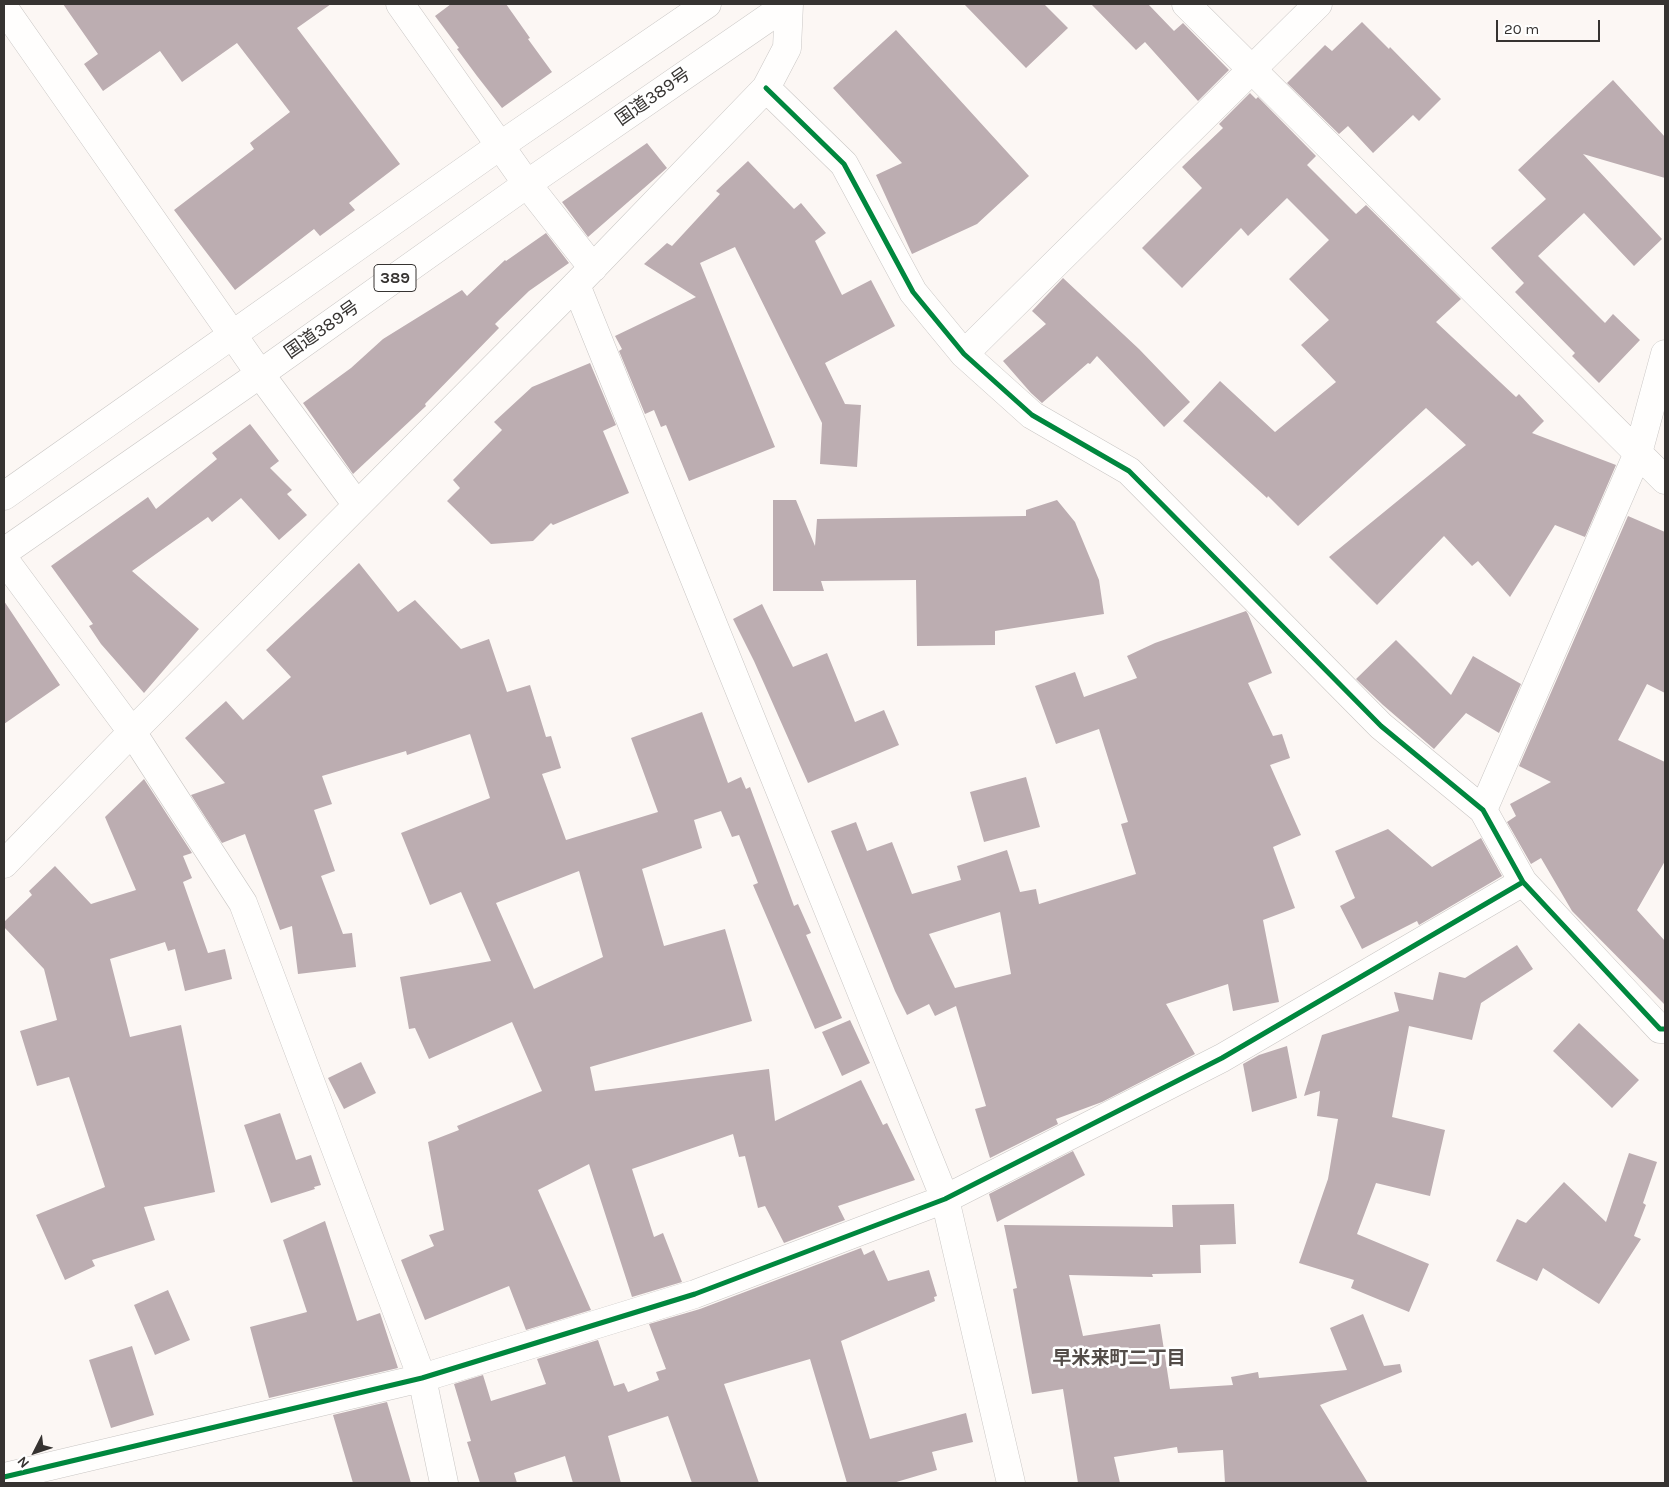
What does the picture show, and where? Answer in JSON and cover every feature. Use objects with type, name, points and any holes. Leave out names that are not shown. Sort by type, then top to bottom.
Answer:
[{"type":"main road","points":[[400,4],[527,184],[584,276],[945,1199],[1011,1483]]},
{"type":"main road","name":"389","points":[[4,496],[501,146],[708,4]]},
{"type":"main road","points":[[4,864],[132,732],[584,276],[766,88],[787,48],[788,4]]},
{"type":"main road","name":"国道389号","points":[[4,552],[260,374],[527,184],[788,4]]},
{"type":"main road","points":[[1186,4],[1253,68],[1665,480]]},
{"type":"main road","points":[[964,354],[1318,4]]},
{"type":"main road","points":[[4,8],[260,374],[358,504]]},
{"type":"main road","points":[[766,88],[844,164],[913,292],[964,354],[1032,415],[1129,471],[1382,726],[1483,810],[1523,882],[1660,1029],[1665,1028]]},
{"type":"main road","points":[[1483,810],[1638,452],[1665,354]]},
{"type":"main road","points":[[4,559],[132,732],[243,903],[422,1378],[444,1483]]},
{"type":"main road","points":[[4,1477],[422,1378],[695,1294],[945,1199],[1222,1058],[1523,882]]},
{"type":"building","points":[[63,4],[331,4],[297,28],[400,164],[349,203],[355,210],[320,236],[314,229],[235,290],[174,210],[254,149],[250,143],[290,112],[237,43],[182,82],[160,51],[103,91],[84,64],[98,54]]},
{"type":"building","points":[[451,4],[506,4],[552,72],[502,108],[457,49],[459,48],[435,16]]},
{"type":"building","points":[[964,4],[1044,4],[1068,28],[1026,68]]},
{"type":"building","points":[[1091,4],[1148,4],[1174,31],[1183,23],[1229,70],[1198,101],[1145,42],[1136,50]]},
{"type":"building","points":[[1362,22],[1389,49],[1390,47],[1441,99],[1419,121],[1413,115],[1373,153],[1348,126],[1339,134],[1287,83],[1325,45],[1332,51]]},
{"type":"building","points":[[896,30],[1029,176],[977,224],[912,254],[876,175],[902,163],[833,88]]},
{"type":"building","points":[[1613,80],[1665,137],[1665,178],[1583,154],[1662,239],[1634,266],[1584,213],[1538,256],[1605,323],[1613,314],[1640,340],[1599,383],[1572,356],[1575,353],[1515,292],[1524,283],[1491,248],[1546,199],[1518,170]]},
{"type":"building","points":[[1250,93],[1256,99],[1258,97],[1316,156],[1307,165],[1356,214],[1366,205],[1461,299],[1436,322],[1516,397],[1519,394],[1544,421],[1532,433],[1616,465],[1585,537],[1555,525],[1510,597],[1478,561],[1472,566],[1444,536],[1377,605],[1329,557],[1466,445],[1426,408],[1298,526],[1268,496],[1267,498],[1183,421],[1220,381],[1275,432],[1336,382],[1301,345],[1329,320],[1289,279],[1329,240],[1287,198],[1248,236],[1241,228],[1182,288],[1142,248],[1202,188],[1182,167],[1223,128],[1219,124]]},
{"type":"building","points":[[647,143],[667,168],[588,237],[562,202]]},
{"type":"building","points":[[748,161],[794,209],[801,203],[826,233],[815,241],[842,295],[871,280],[895,326],[825,363],[845,404],[861,405],[857,467],[820,464],[822,423],[735,247],[700,263],[775,447],[689,481],[666,425],[661,427],[654,410],[645,414],[619,351],[622,349],[615,336],[696,297],[644,264],[667,243],[672,246],[720,194],[716,191]]},
{"type":"building","points":[[546,233],[569,263],[529,291],[495,324],[499,328],[425,404],[426,406],[353,474],[303,403],[351,368],[383,339],[462,290],[467,296],[505,260]]},
{"type":"building","points":[[1063,278],[1139,349],[1190,402],[1164,427],[1097,356],[1090,364],[1088,363],[1042,403],[1003,361],[1046,324],[1032,311]]},
{"type":"building","points":[[590,363],[616,425],[603,431],[629,493],[553,525],[551,523],[533,541],[491,544],[447,501],[460,488],[453,480],[502,430],[494,422],[532,387]]},
{"type":"building","points":[[250,424],[279,461],[270,468],[292,490],[287,494],[307,515],[279,540],[241,498],[212,522],[208,517],[132,571],[199,629],[144,693],[101,644],[89,626],[93,624],[51,566],[148,497],[156,509],[217,459],[212,453]]},
{"type":"building","points":[[773,500],[796,500],[815,546],[817,519],[1026,516],[1026,510],[1057,500],[1075,522],[1099,580],[1104,614],[995,631],[995,645],[917,646],[916,580],[821,581],[824,591],[773,591]]},
{"type":"building","points":[[1628,516],[1665,532],[1665,693],[1647,684],[1618,740],[1665,762],[1665,861],[1637,910],[1665,941],[1665,1005],[1572,911],[1541,858],[1531,864],[1507,822],[1516,816],[1510,804],[1551,782],[1519,766]]},
{"type":"building","points":[[359,563],[398,612],[415,600],[461,649],[489,639],[507,692],[530,685],[546,737],[551,736],[561,768],[542,774],[566,840],[658,812],[631,738],[702,712],[728,783],[741,777],[746,789],[750,787],[794,906],[798,904],[811,933],[806,935],[842,1018],[815,1029],[753,885],[758,883],[739,835],[732,837],[721,811],[694,820],[702,848],[642,869],[664,946],[725,929],[752,1021],[590,1067],[595,1091],[769,1069],[775,1121],[861,1080],[883,1125],[887,1123],[915,1180],[838,1206],[845,1220],[784,1243],[765,1206],[758,1208],[745,1156],[739,1157],[733,1134],[632,1169],[654,1237],[663,1233],[682,1282],[632,1297],[589,1164],[538,1190],[591,1310],[526,1330],[509,1286],[425,1320],[401,1260],[434,1246],[429,1235],[444,1230],[428,1142],[459,1130],[457,1126],[542,1091],[512,1022],[429,1059],[415,1028],[409,1029],[400,977],[491,961],[461,892],[430,905],[401,833],[490,798],[470,734],[407,755],[406,751],[322,776],[332,804],[314,810],[335,871],[321,876],[343,934],[352,933],[356,967],[298,974],[292,926],[280,930],[245,834],[222,843],[191,795],[225,783],[185,738],[226,701],[243,720],[291,677],[266,650]],"holes":[[[579,871],[603,957],[534,989],[496,903]]]},
{"type":"building","points":[[4,601],[60,685],[4,724]]},
{"type":"building","points":[[762,604],[793,667],[827,653],[855,722],[884,710],[899,745],[808,783],[754,661],[733,619]]},
{"type":"building","points":[[1246,611],[1272,673],[1248,683],[1273,736],[1282,734],[1290,758],[1270,765],[1301,835],[1273,847],[1295,908],[1263,920],[1279,1002],[1233,1011],[1228,984],[1166,1004],[1195,1054],[1102,1102],[1056,1119],[1058,1124],[990,1158],[975,1109],[986,1106],[956,1006],[935,1016],[929,1004],[907,1015],[895,991],[831,831],[856,822],[867,851],[892,842],[912,894],[961,880],[957,866],[1007,850],[1020,892],[1036,889],[1039,904],[1136,874],[1121,824],[1128,822],[1099,729],[1056,744],[1035,686],[1075,672],[1084,697],[1137,678],[1127,656],[1155,643]],"holes":[[[1000,912],[1011,974],[955,988],[929,934]]]},
{"type":"building","points":[[1396,640],[1451,695],[1473,656],[1521,684],[1499,733],[1466,713],[1434,749],[1383,705],[1356,679]]},
{"type":"building","points":[[1026,777],[1040,827],[984,842],[970,792]]},
{"type":"building","points":[[144,779],[192,853],[183,856],[192,878],[183,882],[208,953],[225,949],[232,979],[185,991],[175,949],[168,951],[165,942],[110,959],[130,1037],[181,1025],[215,1192],[144,1207],[155,1240],[92,1260],[95,1266],[65,1280],[36,1215],[105,1187],[69,1077],[37,1086],[20,1031],[57,1020],[44,969],[4,927],[4,922],[32,895],[29,891],[55,866],[91,904],[136,890],[105,817]]},
{"type":"building","points":[[1388,829],[1432,867],[1481,838],[1502,876],[1419,925],[1417,921],[1362,949],[1340,906],[1355,898],[1335,851]]},
{"type":"building","points":[[1517,945],[1533,969],[1481,1003],[1472,1040],[1409,1026],[1392,1117],[1445,1130],[1430,1196],[1376,1183],[1357,1234],[1429,1264],[1409,1312],[1351,1288],[1354,1280],[1299,1263],[1328,1179],[1338,1119],[1317,1116],[1320,1091],[1304,1096],[1322,1035],[1399,1011],[1394,992],[1433,1000],[1439,972],[1465,978]]},
{"type":"building","points":[[850,1020],[870,1063],[842,1076],[822,1032]]},
{"type":"building","points":[[1579,1023],[1639,1080],[1612,1108],[1553,1051]]},
{"type":"building","points":[[1287,1046],[1297,1098],[1252,1112],[1243,1064],[1259,1055]]},
{"type":"building","points":[[361,1062],[376,1093],[344,1109],[328,1078]]},
{"type":"building","points":[[280,1113],[296,1160],[311,1155],[321,1185],[314,1187],[315,1189],[271,1203],[244,1125]]},
{"type":"building","points":[[1073,1151],[1085,1175],[997,1222],[989,1194]]},
{"type":"building","points":[[1629,1153],[1657,1162],[1643,1203],[1646,1205],[1634,1236],[1641,1239],[1599,1304],[1543,1268],[1537,1281],[1496,1261],[1517,1219],[1526,1223],[1564,1182],[1606,1222]]},
{"type":"building","points":[[1234,1204],[1236,1244],[1200,1245],[1201,1273],[1152,1274],[1153,1277],[1069,1275],[1083,1336],[1160,1324],[1170,1389],[1233,1385],[1231,1377],[1258,1372],[1259,1378],[1347,1370],[1330,1328],[1363,1314],[1384,1366],[1400,1364],[1402,1372],[1320,1405],[1368,1483],[1225,1483],[1223,1450],[1178,1453],[1177,1447],[1114,1457],[1120,1483],[1078,1483],[1063,1389],[1032,1394],[1013,1289],[1017,1288],[1004,1225],[1173,1227],[1172,1205]]},
{"type":"building","points":[[325,1221],[357,1321],[380,1313],[398,1368],[269,1398],[250,1327],[307,1312],[283,1240]]},
{"type":"building","points":[[861,1248],[864,1255],[874,1250],[888,1281],[929,1270],[937,1296],[934,1297],[935,1301],[841,1341],[870,1439],[966,1413],[973,1442],[932,1452],[937,1470],[893,1483],[847,1483],[810,1359],[724,1384],[759,1483],[692,1483],[668,1416],[608,1436],[621,1483],[573,1483],[565,1456],[514,1473],[517,1483],[480,1483],[467,1442],[471,1441],[454,1384],[483,1375],[491,1401],[546,1384],[537,1359],[598,1340],[614,1386],[624,1383],[628,1392],[659,1380],[656,1372],[666,1369],[649,1324],[700,1309]]},
{"type":"building","points":[[168,1290],[190,1340],[155,1355],[134,1305]]},
{"type":"building","points":[[132,1346],[154,1415],[111,1428],[89,1360]]},
{"type":"building","points":[[387,1402],[411,1483],[353,1483],[333,1415]]},
{"type":"cycle path","points":[[766,88],[844,164],[913,292],[964,354],[1032,415],[1129,471],[1381,726],[1483,810],[1523,882],[1660,1029],[1665,1029]]},
{"type":"cycle path","points":[[4,1477],[422,1378],[695,1294],[945,1199],[1222,1058],[1523,882]]},
{"type":"district","name":"早米来町二丁目","points":[[1119,1359]]}]
